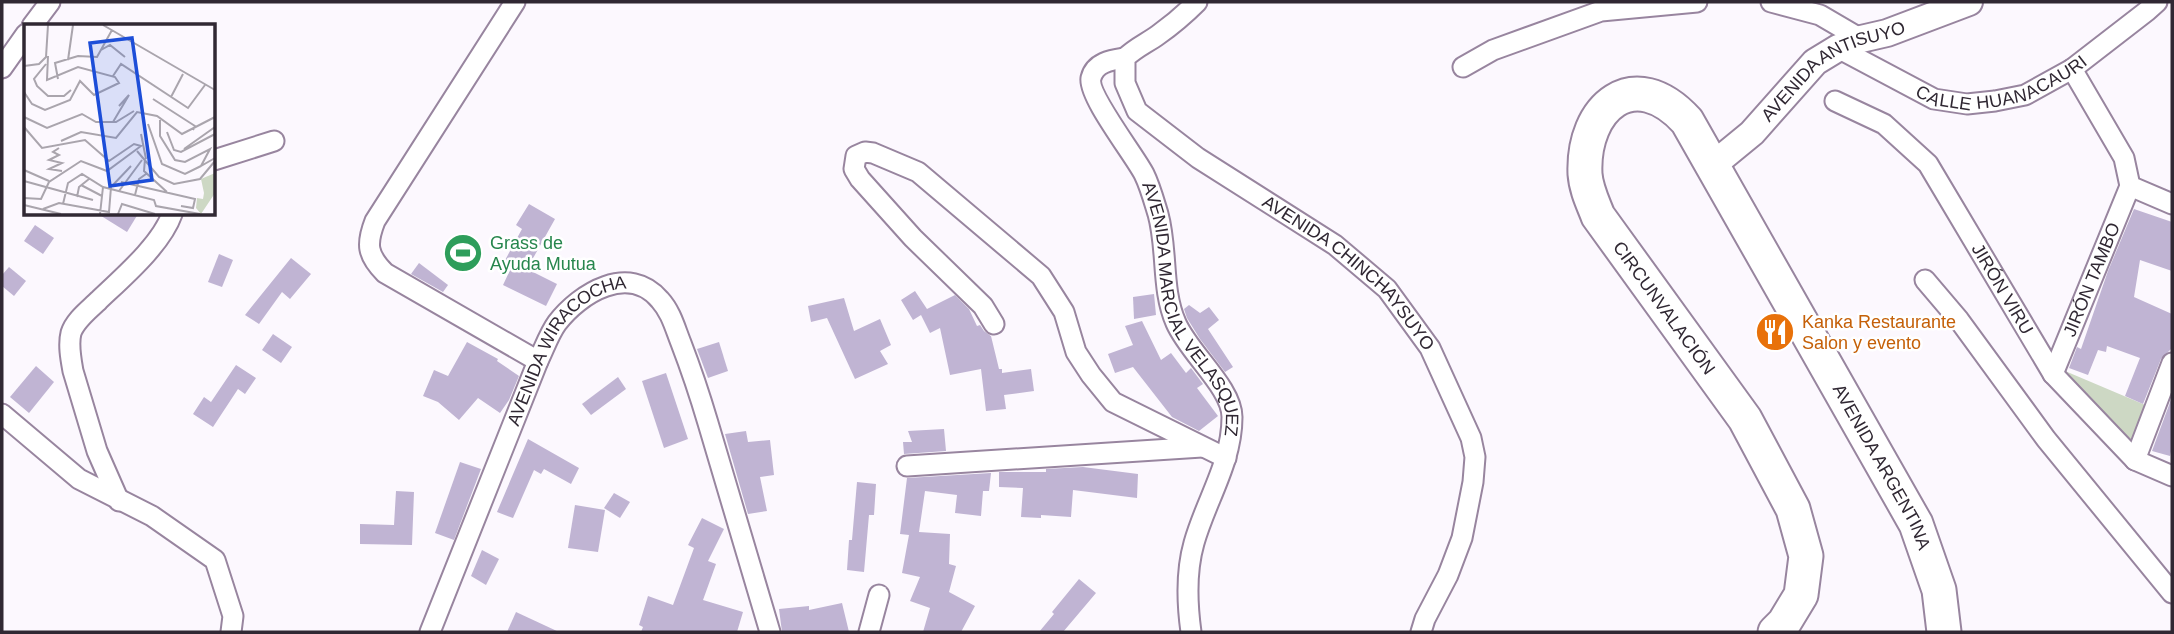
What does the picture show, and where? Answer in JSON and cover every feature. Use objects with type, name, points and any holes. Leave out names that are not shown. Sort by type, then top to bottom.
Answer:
[{"type":"highway","name":"CIRCUNVALACIÓN","points":[[1713,165],[1680,113],[1656,96],[1635,94],[1622,97],[1599,116],[1591,132],[1586,153],[1585,176],[1598,216],[1745,419],[1794,509],[1807,556],[1801,595],[1784,623],[1775,632]]},
{"type":"highway","name":"AVENIDA ARGENTINA","points":[[1713,165],[1916,524],[1939,590],[1944,632]]},
{"type":"street","points":[[34,24],[50,2]]},
{"type":"street","points":[[514,2],[375,221],[369,236],[369,252],[385,273],[538,361]]},
{"type":"street","points":[[1125,58],[1133,49],[1156,37],[1197,2]]},
{"type":"street","points":[[1464,67],[1493,50],[1601,11],[1697,2]]},
{"type":"street","name":"CALLE HUANACAURI","points":[[1771,2],[1820,15],[1849,43],[1934,99],[1967,104],[2025,95],[2071,69],[2157,2]]},
{"type":"street","name":"AVENIDA ANTISUYO","points":[[1713,165],[1752,132],[1815,62],[1849,43],[1887,33],[1969,2]]},
{"type":"street","points":[[2,68],[24,37]]},
{"type":"street","name":"AVENIDA MARCIAL VELASQUEZ","points":[[1125,58],[1103,63],[1091,76],[1091,83],[1150,188],[1159,218],[1168,299],[1175,322],[1191,350],[1226,394],[1232,413],[1226,458],[1194,543],[1189,576],[1188,613],[1191,632]]},
{"type":"street","name":"AVENIDA CHINCHAYSUYO","points":[[1125,58],[1125,83],[1137,111],[1198,158],[1335,245],[1387,289],[1430,348],[1471,438],[1475,457],[1462,538],[1421,632]]},
{"type":"street","points":[[2071,69],[2124,158],[2130,186],[2172,204]]},
{"type":"street","name":"JIRÓN VIRU","points":[[1835,101],[1884,124],[1928,164],[2053,374],[2134,460],[2172,476]]},
{"type":"street","points":[[215,160],[274,141]]},
{"type":"street","points":[[995,324],[983,306],[882,206],[860,180],[854,169],[856,156],[865,152],[873,153],[918,172],[1041,276],[1064,312],[1076,352],[1113,402],[1226,458]]},
{"type":"street","name":"JIRÓN TAMBO","points":[[2053,374],[2130,186]]},
{"type":"street","points":[[120,501],[97,451],[73,371],[70,358],[71,334],[86,312],[139,262],[161,234],[171,215]]},
{"type":"street","points":[[1925,280],[1959,320],[2046,439],[2172,593]]},
{"type":"street","name":"AVENIDA WIRACOCHA","points":[[430,632],[538,361],[557,324],[577,303],[606,285],[620,282],[634,283],[659,298],[670,313],[694,376],[770,632]]},
{"type":"street","points":[[2134,460],[2170,374]]},
{"type":"street","points":[[2,414],[79,479],[152,516],[215,560],[233,616],[231,632]]},
{"type":"street","points":[[906,466],[1203,447]]},
{"type":"street","points":[[869,632],[880,594]]},
{"type":"green space","points":[[2059,371],[2065,371],[2150,407],[2133,445]]},
{"type":"building","points":[[529,204],[555,219],[527,269],[557,284],[546,306],[503,285],[511,268],[503,264],[522,229],[516,225]]},
{"type":"building","points":[[2134,209],[2172,222],[2172,271],[2140,260],[2134,297],[2172,314],[2172,348],[2161,359],[2143,404],[2125,396],[2140,358],[2107,346],[2106,352],[2098,350],[2088,375],[2069,368],[2077,347],[2081,349],[2108,271]]},
{"type":"building","points":[[100,215],[137,215],[127,232]]},
{"type":"building","points":[[35,225],[54,238],[43,254],[24,241]]},
{"type":"building","points":[[219,254],[233,260],[222,287],[208,282]]},
{"type":"building","points":[[291,258],[311,274],[290,299],[282,292],[259,324],[245,315]]},
{"type":"building","points":[[419,263],[448,285],[443,292],[411,274]]},
{"type":"building","points":[[9,267],[26,281],[14,296],[2,286],[2,275]]},
{"type":"building","points":[[915,291],[927,309],[955,295],[969,309],[977,326],[980,325],[991,336],[1002,373],[1031,369],[1034,391],[1004,395],[1006,409],[986,411],[981,369],[950,375],[940,328],[930,333],[921,315],[913,320],[901,300]]},
{"type":"building","points":[[1154,294],[1156,315],[1134,319],[1133,297]]},
{"type":"building","points":[[844,298],[854,331],[880,319],[891,345],[880,351],[888,364],[855,379],[827,318],[811,322],[808,306]]},
{"type":"building","points":[[1189,305],[1200,313],[1209,307],[1219,320],[1208,329],[1233,367],[1225,372],[1187,318],[1184,309]]},
{"type":"building","points":[[1142,321],[1161,360],[1171,353],[1186,373],[1191,368],[1203,384],[1197,388],[1218,416],[1199,431],[1172,417],[1133,367],[1115,373],[1108,354],[1133,345],[1125,326]]},
{"type":"building","points":[[273,334],[292,347],[281,363],[262,350]]},
{"type":"building","points":[[467,342],[498,359],[497,361],[519,376],[500,413],[478,398],[459,420],[438,402],[423,396],[434,370],[448,376]]},
{"type":"building","points":[[719,342],[728,371],[708,378],[697,349]]},
{"type":"building","points":[[236,365],[256,378],[245,394],[238,389],[213,427],[193,414],[204,397],[211,402]]},
{"type":"building","points":[[36,366],[54,382],[29,413],[10,397]]},
{"type":"building","points":[[666,373],[688,439],[664,448],[642,381]]},
{"type":"building","points":[[618,377],[626,389],[591,415],[582,404]]},
{"type":"building","points":[[2172,397],[2172,447],[2170,456],[2152,451]]},
{"type":"building","points":[[944,429],[946,451],[904,454],[903,442],[912,442],[908,431]]},
{"type":"building","points":[[746,431],[748,442],[770,440],[774,475],[760,477],[767,511],[748,514],[725,434]]},
{"type":"building","points":[[528,439],[579,468],[571,484],[544,469],[541,474],[534,470],[513,518],[497,512]]},
{"type":"building","points":[[460,462],[481,469],[454,540],[435,533]]},
{"type":"building","points":[[1083,467],[1138,474],[1137,498],[1073,490],[1071,517],[1021,517],[1023,488],[999,487],[999,472],[1046,472],[1046,469]]},
{"type":"building","points":[[991,473],[989,491],[983,491],[981,516],[955,513],[957,495],[925,491],[919,532],[950,534],[949,564],[956,566],[949,592],[975,606],[961,632],[923,632],[930,608],[910,601],[920,577],[902,573],[909,535],[900,534],[907,478]]},
{"type":"building","points":[[857,482],[876,484],[874,515],[869,515],[864,572],[847,570]]},
{"type":"building","points":[[396,491],[414,492],[412,545],[360,544],[360,524],[394,525]]},
{"type":"building","points":[[614,493],[630,502],[620,518],[604,508]]},
{"type":"building","points":[[575,505],[605,510],[598,552],[568,548]]},
{"type":"building","points":[[702,518],[724,529],[708,561],[716,564],[703,600],[743,612],[737,632],[641,632],[643,627],[639,625],[648,596],[673,605],[694,548],[688,545]]},
{"type":"building","points":[[482,550],[499,559],[486,585],[471,576]]},
{"type":"building","points":[[1079,579],[1096,593],[1063,632],[1039,632],[1054,614],[1052,612]]},
{"type":"building","points":[[842,603],[849,632],[782,632],[779,609],[809,606],[809,610]]},
{"type":"building","points":[[516,612],[559,632],[507,632]]},
{"type":"place","name":"Grass de Ayuda Mutua","points":[[463,253]]},
{"type":"place","name":"Kanka Restaurante Salon y evento","points":[[1775,332]]}]
